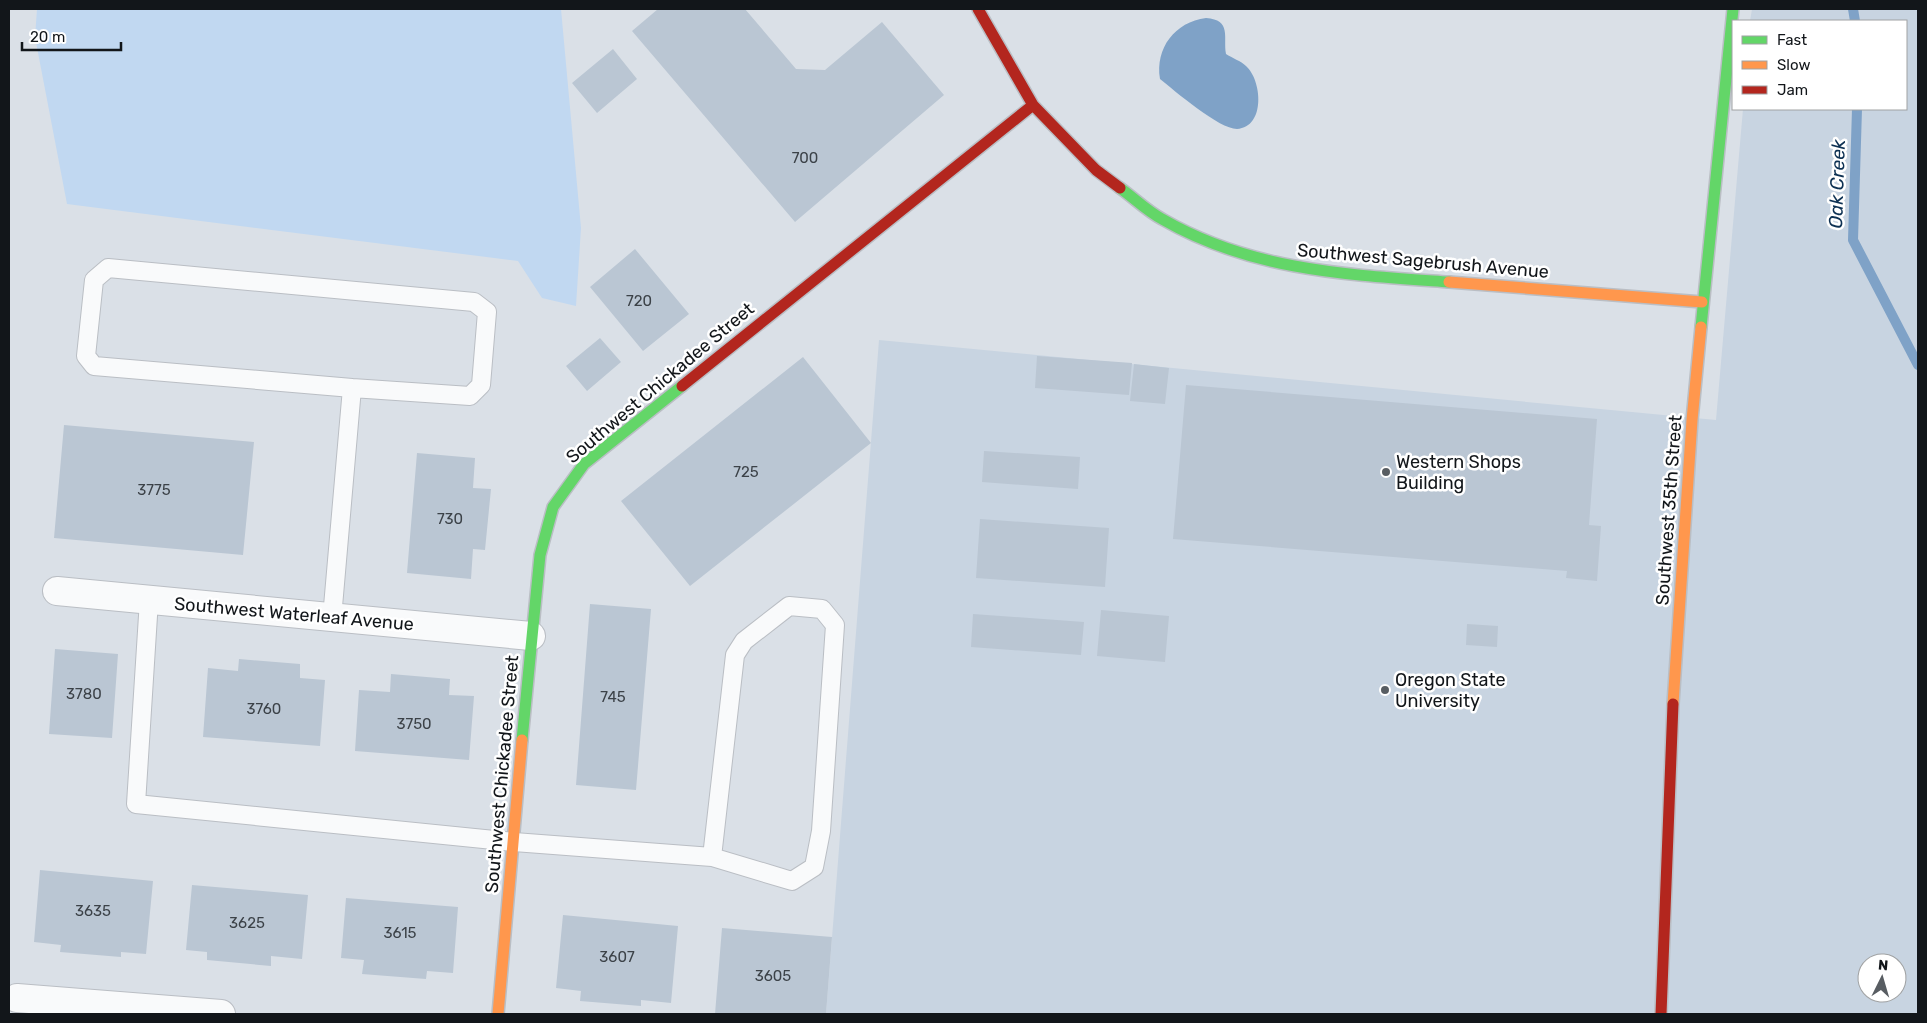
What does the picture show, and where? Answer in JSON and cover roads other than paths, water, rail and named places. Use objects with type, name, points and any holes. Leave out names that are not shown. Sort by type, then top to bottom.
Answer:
[{"type":"street","name":"Southwest Sagebrush Avenue","points":[[978,9],[1011,70],[1033,105],[1096,170],[1162,219],[1220,245],[1272,263],[1340,274],[1702,302]]},
{"type":"street","name":"Southwest 35th Street","points":[[1661,1014],[1673,712],[1692,420],[1702,302],[1733,9]]},
{"type":"street","name":"Southwest Chickadee Street","points":[[498,1014],[531,636],[540,555],[553,507],[584,464],[1033,105]]},
{"type":"street","name":"Southwest Waterleaf Avenue","points":[[57,591],[531,636]]},
{"type":"street","points":[[17,998],[221,1014]]},
{"type":"lane","points":[[108,268],[474,302],[487,312],[482,385],[470,396],[352,388],[94,366],[86,356],[94,280],[108,268]]},
{"type":"lane","points":[[332,618],[352,388]]},
{"type":"lane","points":[[149,600],[136,804],[514,842],[712,857],[792,881],[814,867],[821,830],[835,625],[822,609],[789,606],[744,641],[735,655],[712,857]]},
{"type":"waterway","name":"Oak Creek","points":[[1853,9],[1855,20]]},
{"type":"waterway","name":"Oak Creek","points":[[1857,110],[1853,240],[1918,365]]},
{"type":"place","name":"Western Shops Building","points":[[1386,472]]},
{"type":"place","name":"Oregon State University","points":[[1385,690]]}]
